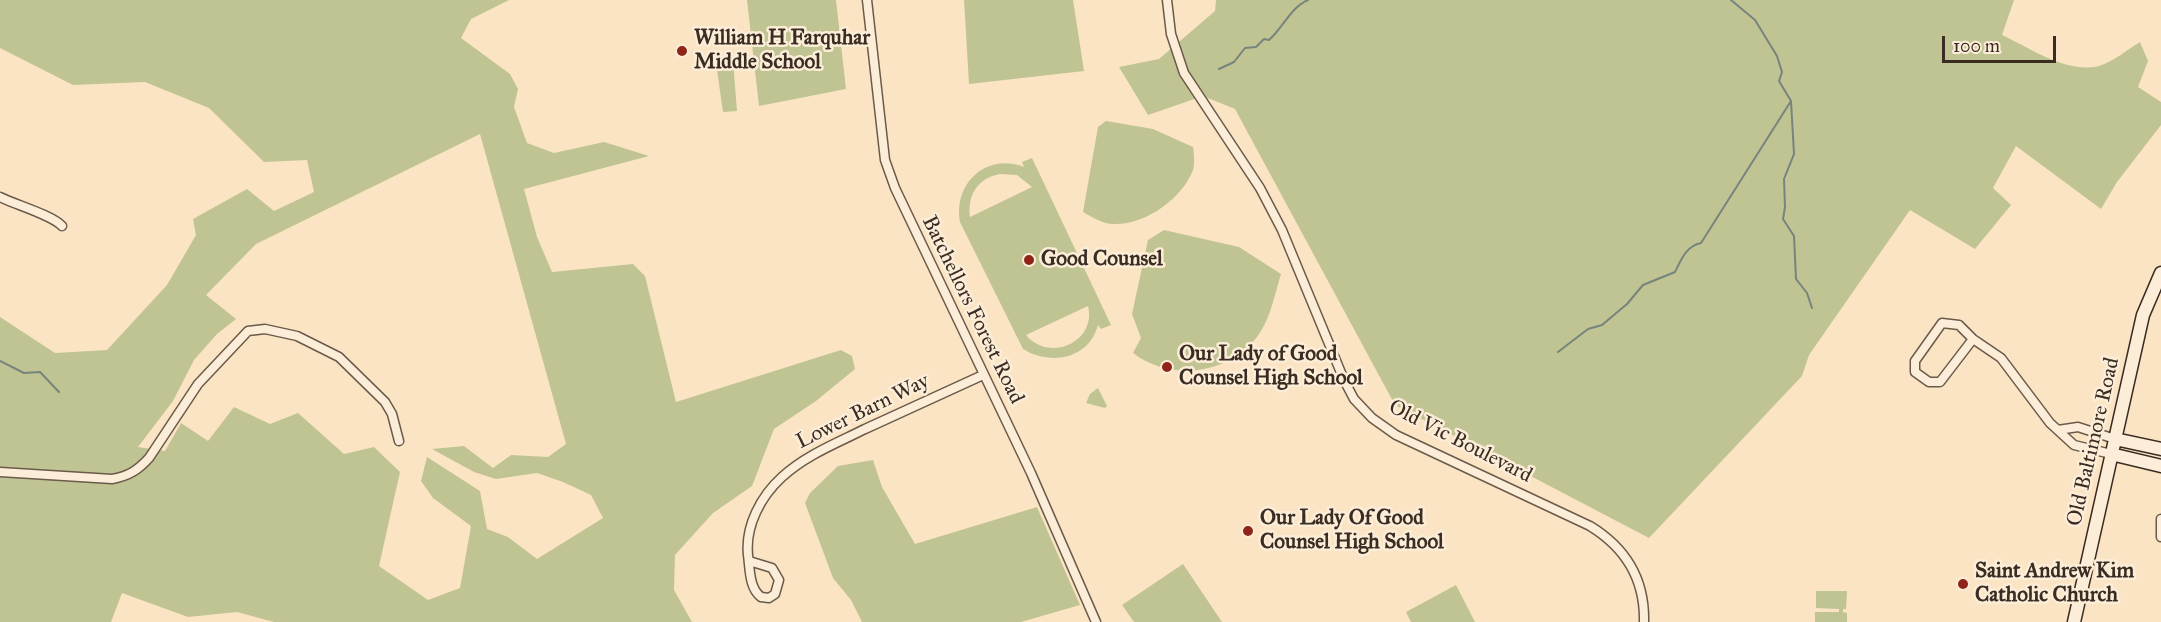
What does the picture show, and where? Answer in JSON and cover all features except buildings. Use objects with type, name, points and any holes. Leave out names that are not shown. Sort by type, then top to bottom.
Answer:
[{"type":"street","name":"Batchellors Forest Road","points":[[867,0],[885,160],[920,244],[1031,473],[1096,622]]},
{"type":"street","name":"Old Vic Boulevard","points":[[1167,0],[1171,34],[1184,73],[1260,188],[1282,230],[1332,353],[1354,399],[1372,418],[1396,435],[1590,526],[1611,540],[1635,571],[1644,600],[1644,622]]},
{"type":"street","points":[[0,197],[30,211],[49,216],[62,226]]},
{"type":"street","name":"Old Baltimore Road","points":[[2074,622],[2143,315],[2161,273]]},
{"type":"street","points":[[1973,339],[1940,382],[1929,382],[1915,372],[1915,361],[1942,322],[1959,325],[1973,339],[2001,358],[2058,430],[2074,445],[2161,466]]},
{"type":"street","points":[[0,472],[112,479],[127,476],[149,458],[198,384],[248,331],[266,330],[297,336],[339,357],[385,402],[392,414],[399,441]]},
{"type":"street","name":"Lower Barn Way","points":[[749,561],[772,568],[779,580],[776,594],[769,598],[757,594],[751,582],[749,561],[748,534],[753,519],[781,478],[829,446],[982,375]]},
{"type":"street","points":[[2058,430],[2078,427],[2115,439],[2161,449]]},
{"type":"street","points":[[2161,519],[2161,537]]},
{"type":"green space","points":[[0,0],[509,0],[471,19],[461,38],[510,74],[518,89],[514,107],[527,143],[554,153],[604,142],[649,156],[524,189],[537,237],[552,272],[633,264],[645,276],[676,402],[841,350],[852,356],[855,369],[816,401],[774,429],[752,486],[713,513],[675,555],[674,590],[692,622],[274,622],[237,612],[188,617],[122,593],[111,622],[0,622],[0,317],[55,353],[107,350],[167,285],[196,235],[193,219],[247,189],[274,211],[314,192],[307,160],[264,162],[209,108],[145,82],[73,85],[0,48]],"holes":[[[480,134],[566,444],[548,457],[511,455],[493,468],[464,446],[432,449],[474,472],[496,479],[537,473],[563,482],[591,495],[603,518],[537,559],[508,537],[487,529],[480,491],[427,457],[421,481],[433,498],[471,526],[460,588],[428,600],[379,566],[400,472],[374,447],[344,454],[298,413],[270,424],[234,407],[208,441],[181,423],[165,451],[138,447],[173,401],[194,360],[217,334],[236,319],[206,295],[256,244]]]},
{"type":"green space","points":[[747,0],[836,0],[846,89],[759,106]]},
{"type":"green space","points":[[964,0],[1073,0],[1084,71],[969,84]]},
{"type":"green space","points":[[1216,0],[2014,0],[2002,35],[2062,63],[2074,66],[2099,66],[2140,42],[2148,61],[2138,87],[2161,102],[2161,125],[2117,182],[2101,209],[2016,146],[1993,188],[2011,205],[1975,249],[1910,210],[1809,355],[1802,376],[1649,538],[1395,405],[1235,109],[1203,96],[1148,115],[1119,67],[1159,59],[1215,11]]},
{"type":"green space","points":[[733,61],[737,111],[723,112],[716,63]]},
{"type":"green space","points":[[1106,121],[1153,129],[1193,147],[1193,170],[1188,181],[1160,209],[1137,220],[1112,224],[1097,220],[1083,212],[1098,127]]},
{"type":"green space","name":"Good Counsel","points":[[1032,158],[1111,325],[1101,329],[1098,325],[1086,345],[1078,352],[1068,356],[1045,357],[1023,349],[960,222],[959,208],[962,195],[967,184],[975,175],[997,164],[1010,163],[1024,167],[1022,162]],"holes":[[[1000,174],[1017,175],[1032,187],[970,217],[970,202],[976,189],[986,179]],[[1088,306],[1089,319],[1085,330],[1069,344],[1058,348],[1047,347],[1036,343],[1026,335]]]},
{"type":"green space","points":[[1164,230],[1239,247],[1281,274],[1270,311],[1261,331],[1249,346],[1235,357],[1219,365],[1184,371],[1149,362],[1133,353],[1141,338],[1132,314],[1148,240]]},
{"type":"green space","points":[[1098,388],[1107,406],[1105,408],[1086,403],[1090,394]]},
{"type":"green space","points":[[873,460],[882,487],[915,544],[1037,507],[1080,605],[1021,622],[862,622],[851,600],[833,578],[805,503],[810,493],[838,466]]},
{"type":"green space","points":[[1183,564],[1222,622],[1134,622],[1122,605]]},
{"type":"green space","points":[[1456,585],[1475,622],[1411,622],[1406,612]]},
{"type":"green space","points":[[1816,591],[1847,591],[1846,609],[1843,609],[1843,612],[1847,613],[1847,622],[1815,622],[1815,612],[1839,612],[1839,609],[1816,608]]},
{"type":"waterway","points":[[1219,69],[1234,62],[1245,48],[1256,47],[1264,39],[1269,40],[1292,13],[1308,0]]},
{"type":"waterway","points":[[1558,352],[1588,329],[1602,325],[1627,304],[1643,285],[1675,272],[1688,250],[1701,243],[1791,101],[1779,81],[1782,72],[1777,56],[1755,20],[1731,0]]},
{"type":"waterway","points":[[1791,101],[1794,154],[1784,179],[1783,219],[1794,236],[1796,279],[1807,293],[1812,308]]},
{"type":"waterway","points":[[0,361],[24,373],[40,372],[59,392]]},
{"type":"place","name":"William H Farquhar Middle School","points":[[682,51]]},
{"type":"place","name":"Good Counsel","points":[[1029,260]]},
{"type":"place","name":"Our Lady of Good Counsel High School","points":[[1167,367]]},
{"type":"place","name":"Our Lady Of Good Counsel High School","points":[[1248,531]]},
{"type":"place","name":"Saint Andrew Kim Catholic Church","points":[[1963,584]]}]
